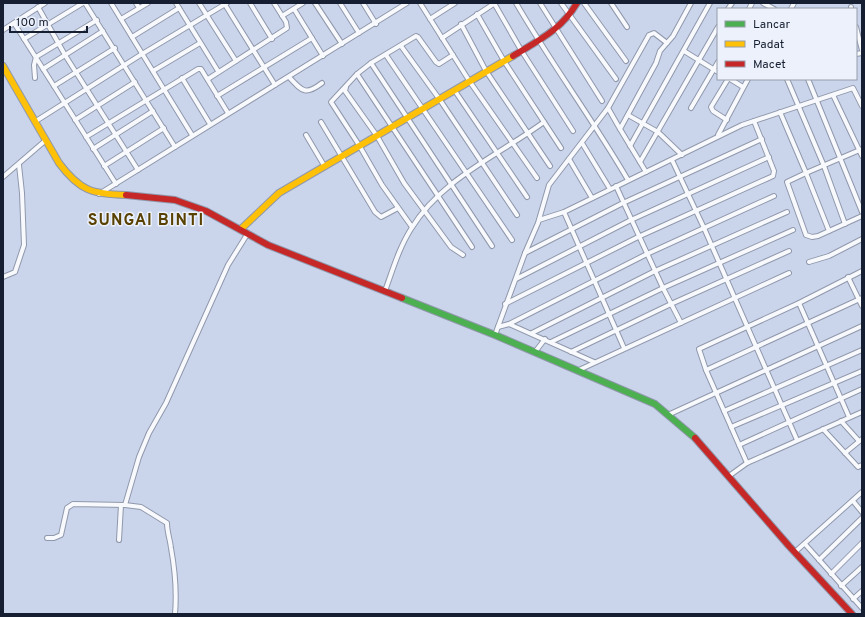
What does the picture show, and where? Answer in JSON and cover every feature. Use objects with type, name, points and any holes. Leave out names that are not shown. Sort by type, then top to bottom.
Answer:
[{"type":"street","points":[[3,30],[45,3]]},
{"type":"street","points":[[24,39],[84,3],[115,48],[175,147]]},
{"type":"street","points":[[111,3],[192,135]]},
{"type":"street","points":[[136,3],[139,8]]},
{"type":"street","points":[[121,19],[148,3]]},
{"type":"street","points":[[176,3],[218,71]]},
{"type":"street","points":[[199,3],[236,61]]},
{"type":"street","points":[[36,121],[225,3],[275,85]]},
{"type":"street","points":[[250,3],[272,39]]},
{"type":"street","points":[[208,79],[218,71],[272,39],[287,28],[274,3]]},
{"type":"street","points":[[282,16],[303,3]]},
{"type":"street","points":[[315,3],[342,44]]},
{"type":"street","points":[[340,3],[360,33]]},
{"type":"street","points":[[363,3],[376,24]]},
{"type":"street","points":[[99,194],[192,135],[376,24],[407,3]]},
{"type":"street","points":[[420,3],[470,82],[537,178]]},
{"type":"street","points":[[430,19],[455,3]]},
{"type":"street","points":[[442,38],[494,3],[573,131]]},
{"type":"street","points":[[516,3],[538,41],[596,126],[628,180]]},
{"type":"street","points":[[540,3],[602,100]]},
{"type":"street","points":[[561,3],[569,17],[616,79]]},
{"type":"street","points":[[241,229],[279,193],[342,157],[359,145],[440,100],[556,30],[569,17],[577,3]]},
{"type":"street","points":[[584,3],[626,61]]},
{"type":"street","points":[[611,3],[627,27]]},
{"type":"street","points":[[620,129],[656,63],[660,50],[673,36],[691,3]]},
{"type":"street","points":[[630,146],[710,3]]},
{"type":"street","points":[[763,3],[771,7]]},
{"type":"street","points":[[38,7],[65,55],[138,170]]},
{"type":"street","points":[[132,37],[179,8]]},
{"type":"street","points":[[294,9],[323,56]]},
{"type":"street","points":[[477,14],[504,61],[561,148]]},
{"type":"street","points":[[35,78],[34,65],[36,57],[97,20]]},
{"type":"street","points":[[14,23],[74,120],[116,184]]},
{"type":"street","points":[[461,24],[486,71],[550,166]]},
{"type":"street","points":[[640,162],[717,28]]},
{"type":"street","points":[[43,69],[103,31]]},
{"type":"street","points":[[857,32],[862,51]]},
{"type":"street","points":[[495,334],[505,304],[539,220],[549,185],[568,159],[596,126],[608,108],[649,35],[654,33],[667,42]]},
{"type":"street","points":[[412,227],[382,185],[359,145],[331,106],[332,100],[357,74],[371,63],[416,36],[439,64],[453,55]]},
{"type":"street","points":[[217,96],[312,38]]},
{"type":"street","points":[[153,71],[200,43]]},
{"type":"street","points":[[401,46],[440,100],[517,215]]},
{"type":"street","points":[[54,86],[115,48]]},
{"type":"street","points":[[684,51],[716,71],[691,108]]},
{"type":"street","points":[[386,55],[512,240]]},
{"type":"street","points":[[371,63],[492,246]]},
{"type":"street","points":[[3,66],[68,175],[84,188],[99,194],[155,197],[175,200],[206,211],[268,245],[495,334],[656,404],[670,414],[729,476],[795,552],[852,614]]},
{"type":"street","points":[[86,137],[146,99],[198,69],[201,70],[208,79],[228,113]]},
{"type":"street","points":[[357,74],[437,197],[472,247]]},
{"type":"street","points":[[289,77],[299,87],[307,92],[312,91],[322,84]]},
{"type":"street","points":[[182,78],[210,124]]},
{"type":"street","points":[[727,120],[713,112],[711,106],[728,80]]},
{"type":"street","points":[[731,80],[743,87]]},
{"type":"street","points":[[718,135],[747,80]]},
{"type":"street","points":[[787,80],[824,166],[845,224]]},
{"type":"street","points":[[808,80],[862,212]]},
{"type":"street","points":[[74,120],[135,82]]},
{"type":"street","points":[[346,86],[345,91],[377,136],[404,183],[450,247],[463,255]]},
{"type":"street","points":[[539,220],[564,212],[682,155],[718,135],[754,121],[853,88],[862,106]]},
{"type":"street","points":[[454,91],[527,196]]},
{"type":"street","points":[[833,95],[861,150],[862,156]]},
{"type":"street","points":[[608,108],[646,172]]},
{"type":"street","points":[[93,149],[153,111]]},
{"type":"street","points":[[780,112],[829,231]]},
{"type":"street","points":[[628,115],[658,132],[682,155]]},
{"type":"street","points":[[505,304],[638,237],[773,176],[774,171],[754,121]]},
{"type":"street","points":[[321,122],[371,208],[379,216],[386,216],[398,208]]},
{"type":"street","points":[[385,291],[401,246],[424,210],[451,185],[466,174],[483,164],[497,152],[529,134],[544,122]]},
{"type":"street","points":[[104,166],[164,128]]},
{"type":"street","points":[[306,135],[325,167]]},
{"type":"street","points":[[525,253],[572,231],[623,203],[762,139]]},
{"type":"street","points":[[3,177],[19,165],[46,140]]},
{"type":"street","points":[[582,143],[610,189]]},
{"type":"street","points":[[861,150],[787,182],[806,235],[812,237],[862,216]]},
{"type":"street","points":[[515,279],[579,248],[631,220],[769,157]]},
{"type":"street","points":[[568,159],[592,198]]},
{"type":"street","points":[[672,160],[768,369],[797,440]]},
{"type":"street","points":[[3,277],[15,272],[24,245],[22,193],[19,165]]},
{"type":"street","points":[[616,186],[638,237],[681,323]]},
{"type":"street","points":[[498,328],[509,324],[647,254],[774,196]]},
{"type":"street","points":[[564,212],[624,348]]},
{"type":"street","points":[[532,333],[655,271],[786,212]]},
{"type":"street","points":[[551,342],[663,288],[793,230]]},
{"type":"street","points":[[119,540],[123,505],[139,457],[149,434],[166,404],[228,265],[248,233]]},
{"type":"street","points":[[809,262],[829,256],[862,239]]},
{"type":"street","points":[[570,352],[671,304],[789,251]]},
{"type":"street","points":[[747,463],[706,370],[699,348],[799,303],[862,271]]},
{"type":"street","points":[[579,370],[789,273]]},
{"type":"street","points":[[848,277],[861,299],[862,306]]},
{"type":"street","points":[[706,370],[861,299]]},
{"type":"street","points":[[799,303],[833,384],[849,417]]},
{"type":"street","points":[[509,324],[594,362]]},
{"type":"street","points":[[670,414],[715,391],[768,369],[817,345],[862,326]]},
{"type":"street","points":[[535,352],[545,339]]},
{"type":"street","points":[[724,411],[862,350]]},
{"type":"street","points":[[731,428],[862,371]]},
{"type":"street","points":[[739,445],[862,389]]},
{"type":"street","points":[[729,476],[747,463],[849,417],[861,414]]},
{"type":"street","points":[[841,421],[861,440],[845,453]]},
{"type":"street","points":[[823,429],[859,467],[862,465]]},
{"type":"street","points":[[795,552],[862,492]]},
{"type":"street","points":[[853,501],[862,512]]},
{"type":"street","points":[[47,538],[54,538],[61,535],[67,508],[73,504],[123,505],[141,507],[167,523],[177,591],[175,614]]},
{"type":"street","points":[[819,560],[862,518]]},
{"type":"street","points":[[831,574],[862,543]]},
{"type":"street","points":[[805,544],[862,608]]},
{"type":"street","points":[[841,586],[862,567]]},
{"type":"street","points":[[853,599],[862,591]]},
{"type":"traffic: fast","points":[[402,298],[495,335],[655,404],[695,438]]},
{"type":"traffic: slow","points":[[241,229],[279,193],[513,56]]},
{"type":"traffic: slow","points":[[3,66],[59,163],[74,180],[80,185],[95,192],[126,195]]},
{"type":"traffic: jam","points":[[513,56],[549,34],[564,20],[577,3]]},
{"type":"traffic: jam","points":[[126,195],[175,200],[206,211],[268,245],[402,298]]},
{"type":"traffic: jam","points":[[695,438],[789,546],[852,614]]},
{"type":"district","name":"SUNGAI BINTI","points":[[146,219]]}]
